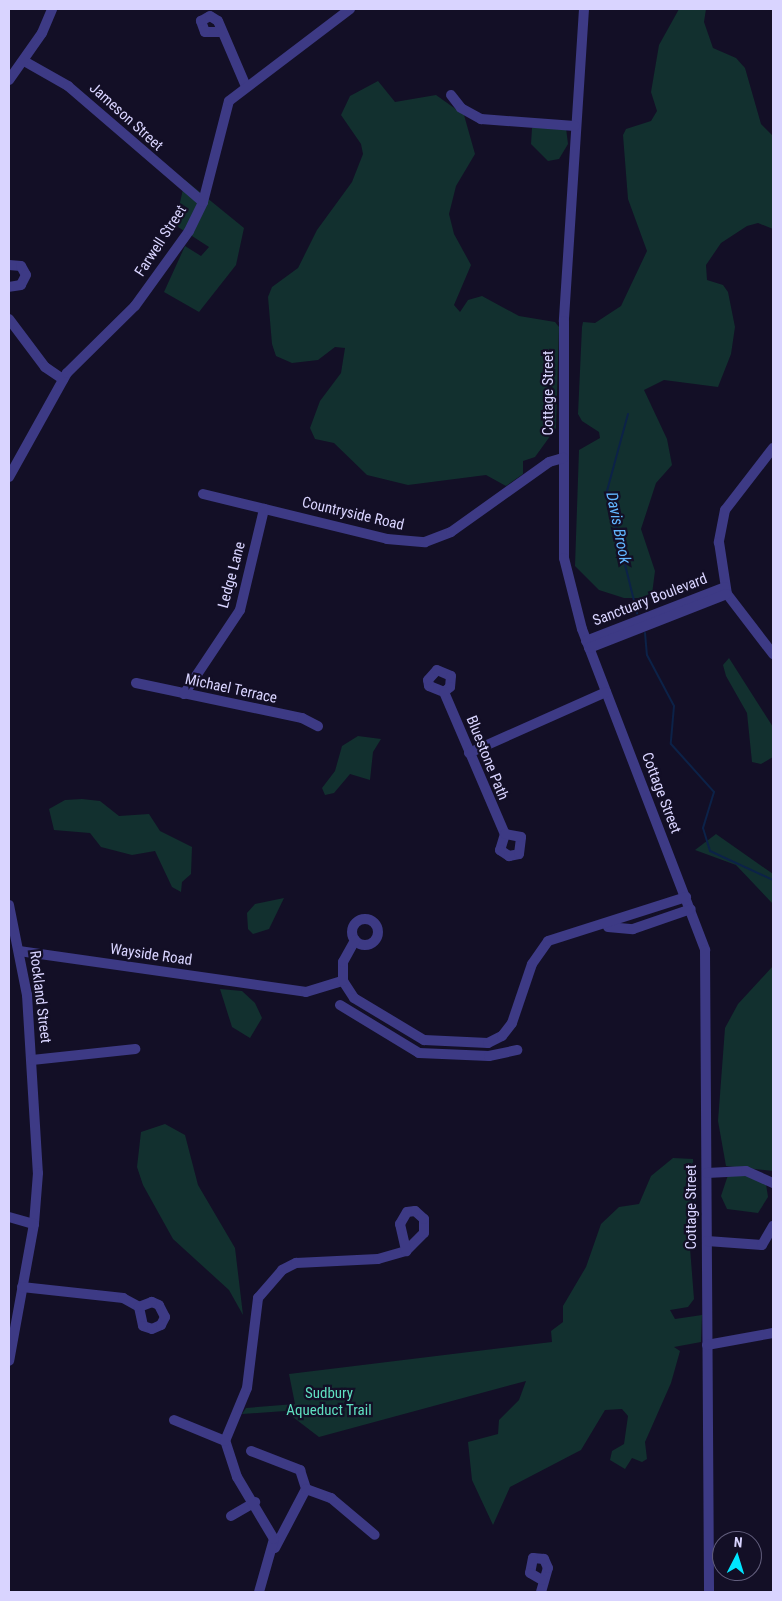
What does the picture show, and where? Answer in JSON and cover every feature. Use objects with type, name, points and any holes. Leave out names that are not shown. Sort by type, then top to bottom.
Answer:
[{"type":"street","points":[[9,80],[24,61],[52,9]]},
{"type":"street","name":"Farwell Street","points":[[9,477],[63,379],[142,297],[182,243],[203,202],[225,107],[245,84],[349,9]]},
{"type":"street","name":"Cottage Street","points":[[584,9],[564,321],[564,558],[588,644],[691,909],[707,960],[709,1592]]},
{"type":"street","points":[[220,32],[207,33],[201,27],[204,18],[216,18],[220,32],[245,84]]},
{"type":"street","name":"Jameson Street","points":[[24,61],[68,86],[203,202]]},
{"type":"street","points":[[451,95],[461,108],[481,119],[575,126]]},
{"type":"street","points":[[9,265],[21,266],[26,275],[21,286],[9,287]]},
{"type":"street","points":[[9,319],[45,367],[63,379]]},
{"type":"street","points":[[773,448],[731,500],[722,520],[719,553],[726,590],[773,654]]},
{"type":"street","name":"Countryside Road","points":[[203,494],[387,539],[425,542],[451,532],[549,462],[563,458]]},
{"type":"street","name":"Ledge Lane","points":[[184,694],[240,610],[264,509]]},
{"type":"street","name":"Sanctuary Boulevard","points":[[588,644],[726,590]]},
{"type":"street","name":"Michael Terrace","points":[[136,683],[302,718],[318,726]]},
{"type":"street","name":"Bluestone Path","points":[[444,692],[505,834]]},
{"type":"street","points":[[469,753],[606,692]]},
{"type":"street","points":[[497,1054],[495,1040],[519,1011],[538,951],[548,941],[603,926],[686,897]]},
{"type":"street","name":"Rockland Street","points":[[9,905],[19,951],[32,1060],[38,1173],[34,1224],[9,1361]]},
{"type":"street","points":[[603,926],[633,929],[691,909]]},
{"type":"street","points":[[355,940],[343,962],[343,981],[354,998],[424,1040],[495,1040]]},
{"type":"street","name":"Wayside Road","points":[[19,951],[279,988],[323,990],[343,981]]},
{"type":"street","points":[[340,1005],[370,1025],[419,1053],[497,1054],[517,1050]]},
{"type":"street","points":[[370,1025],[378,1013]]},
{"type":"street","points":[[419,1053],[424,1040]]},
{"type":"street","points":[[32,1060],[135,1049]]},
{"type":"street","points":[[707,1173],[746,1171],[773,1183]]},
{"type":"street","points":[[9,1217],[34,1224]]},
{"type":"street","points":[[707,1241],[762,1245],[773,1226]]},
{"type":"street","points":[[275,1548],[256,1502],[236,1476],[226,1441],[248,1388],[253,1312],[265,1286],[296,1263],[378,1259],[406,1251]]},
{"type":"street","points":[[22,1287],[123,1298],[139,1307]]},
{"type":"street","points":[[707,1345],[773,1333]]},
{"type":"street","points":[[174,1420],[226,1441]]},
{"type":"street","points":[[251,1451],[300,1470],[306,1489],[275,1548],[259,1592]]},
{"type":"street","points":[[306,1489],[331,1498],[375,1536]]},
{"type":"street","points":[[231,1516],[256,1502]]},
{"type":"street","points":[[541,1592],[542,1580]]},
{"type":"green space","points":[[679,9],[706,9],[704,22],[713,48],[736,58],[745,68],[761,124],[773,136],[773,229],[758,223],[747,226],[721,243],[706,265],[707,280],[723,285],[728,292],[735,327],[731,354],[718,387],[664,380],[644,390],[667,439],[672,465],[656,483],[641,529],[655,571],[652,594],[649,598],[624,598],[599,590],[575,566],[579,450],[600,438],[599,432],[582,421],[578,414],[582,327],[583,322],[595,323],[621,306],[647,251],[628,199],[623,135],[626,129],[651,121],[657,111],[651,92],[659,45]]},
{"type":"green space","points":[[378,81],[395,102],[436,95],[464,115],[475,154],[456,186],[449,214],[454,234],[471,265],[454,305],[460,312],[468,300],[482,296],[519,316],[555,322],[559,327],[556,428],[535,457],[523,461],[523,474],[506,486],[486,475],[408,485],[367,475],[334,443],[315,439],[310,428],[320,401],[341,373],[345,348],[335,347],[318,360],[292,363],[276,356],[272,344],[268,297],[272,287],[298,268],[317,230],[352,182],[363,154],[361,144],[341,115],[350,96]]},
{"type":"green space","points":[[544,125],[566,128],[568,144],[559,159],[548,161],[531,144],[532,128]]},
{"type":"green space","points":[[185,180],[244,228],[236,265],[199,312],[164,292],[185,246],[201,256],[209,247],[175,225]]},
{"type":"green space","points":[[729,658],[773,727],[773,757],[761,764],[752,762],[747,713],[726,676],[723,665]]},
{"type":"green space","points":[[358,736],[381,739],[373,752],[370,780],[350,774],[334,793],[325,795],[322,788],[335,771],[342,746]]},
{"type":"green space","points":[[65,800],[100,801],[119,816],[149,814],[160,831],[192,847],[191,874],[182,882],[181,892],[172,887],[155,851],[132,855],[101,847],[90,833],[54,830],[49,809]]},
{"type":"green space","points":[[716,834],[773,874],[773,904],[736,865],[695,850]]},
{"type":"green space","points":[[284,898],[269,929],[253,934],[248,929],[247,913],[255,904]]},
{"type":"green space","points":[[773,966],[773,1171],[726,1166],[718,1121],[725,1028],[738,1004]]},
{"type":"green space","points":[[220,989],[242,991],[255,1003],[262,1018],[250,1038],[232,1027]]},
{"type":"green space","points":[[165,1124],[185,1135],[198,1185],[235,1248],[243,1315],[229,1290],[173,1239],[143,1185],[137,1167],[141,1132]]},
{"type":"green space","name":"Sudbury Aqueduct Trail","points":[[673,1158],[693,1159],[697,1219],[690,1248],[694,1299],[688,1307],[670,1310],[675,1319],[702,1315],[701,1342],[674,1347],[680,1351],[671,1383],[645,1442],[647,1459],[642,1462],[632,1458],[625,1469],[610,1460],[612,1451],[624,1444],[628,1416],[622,1409],[605,1410],[581,1450],[510,1487],[493,1525],[472,1480],[468,1442],[498,1434],[499,1420],[519,1400],[526,1381],[319,1437],[285,1411],[242,1414],[246,1408],[295,1404],[289,1374],[552,1342],[551,1331],[563,1322],[563,1306],[586,1267],[601,1224],[619,1207],[639,1204],[651,1176]]},
{"type":"green space","points":[[728,1175],[746,1175],[766,1184],[768,1197],[758,1213],[727,1209],[721,1196]]},
{"type":"waterway","name":"Davis Brook","points":[[628,414],[607,491],[637,613]]},
{"type":"waterway","name":"Davis Brook","points":[[645,633],[647,655],[674,706],[671,744],[714,792],[703,828],[710,851],[773,880]]}]
